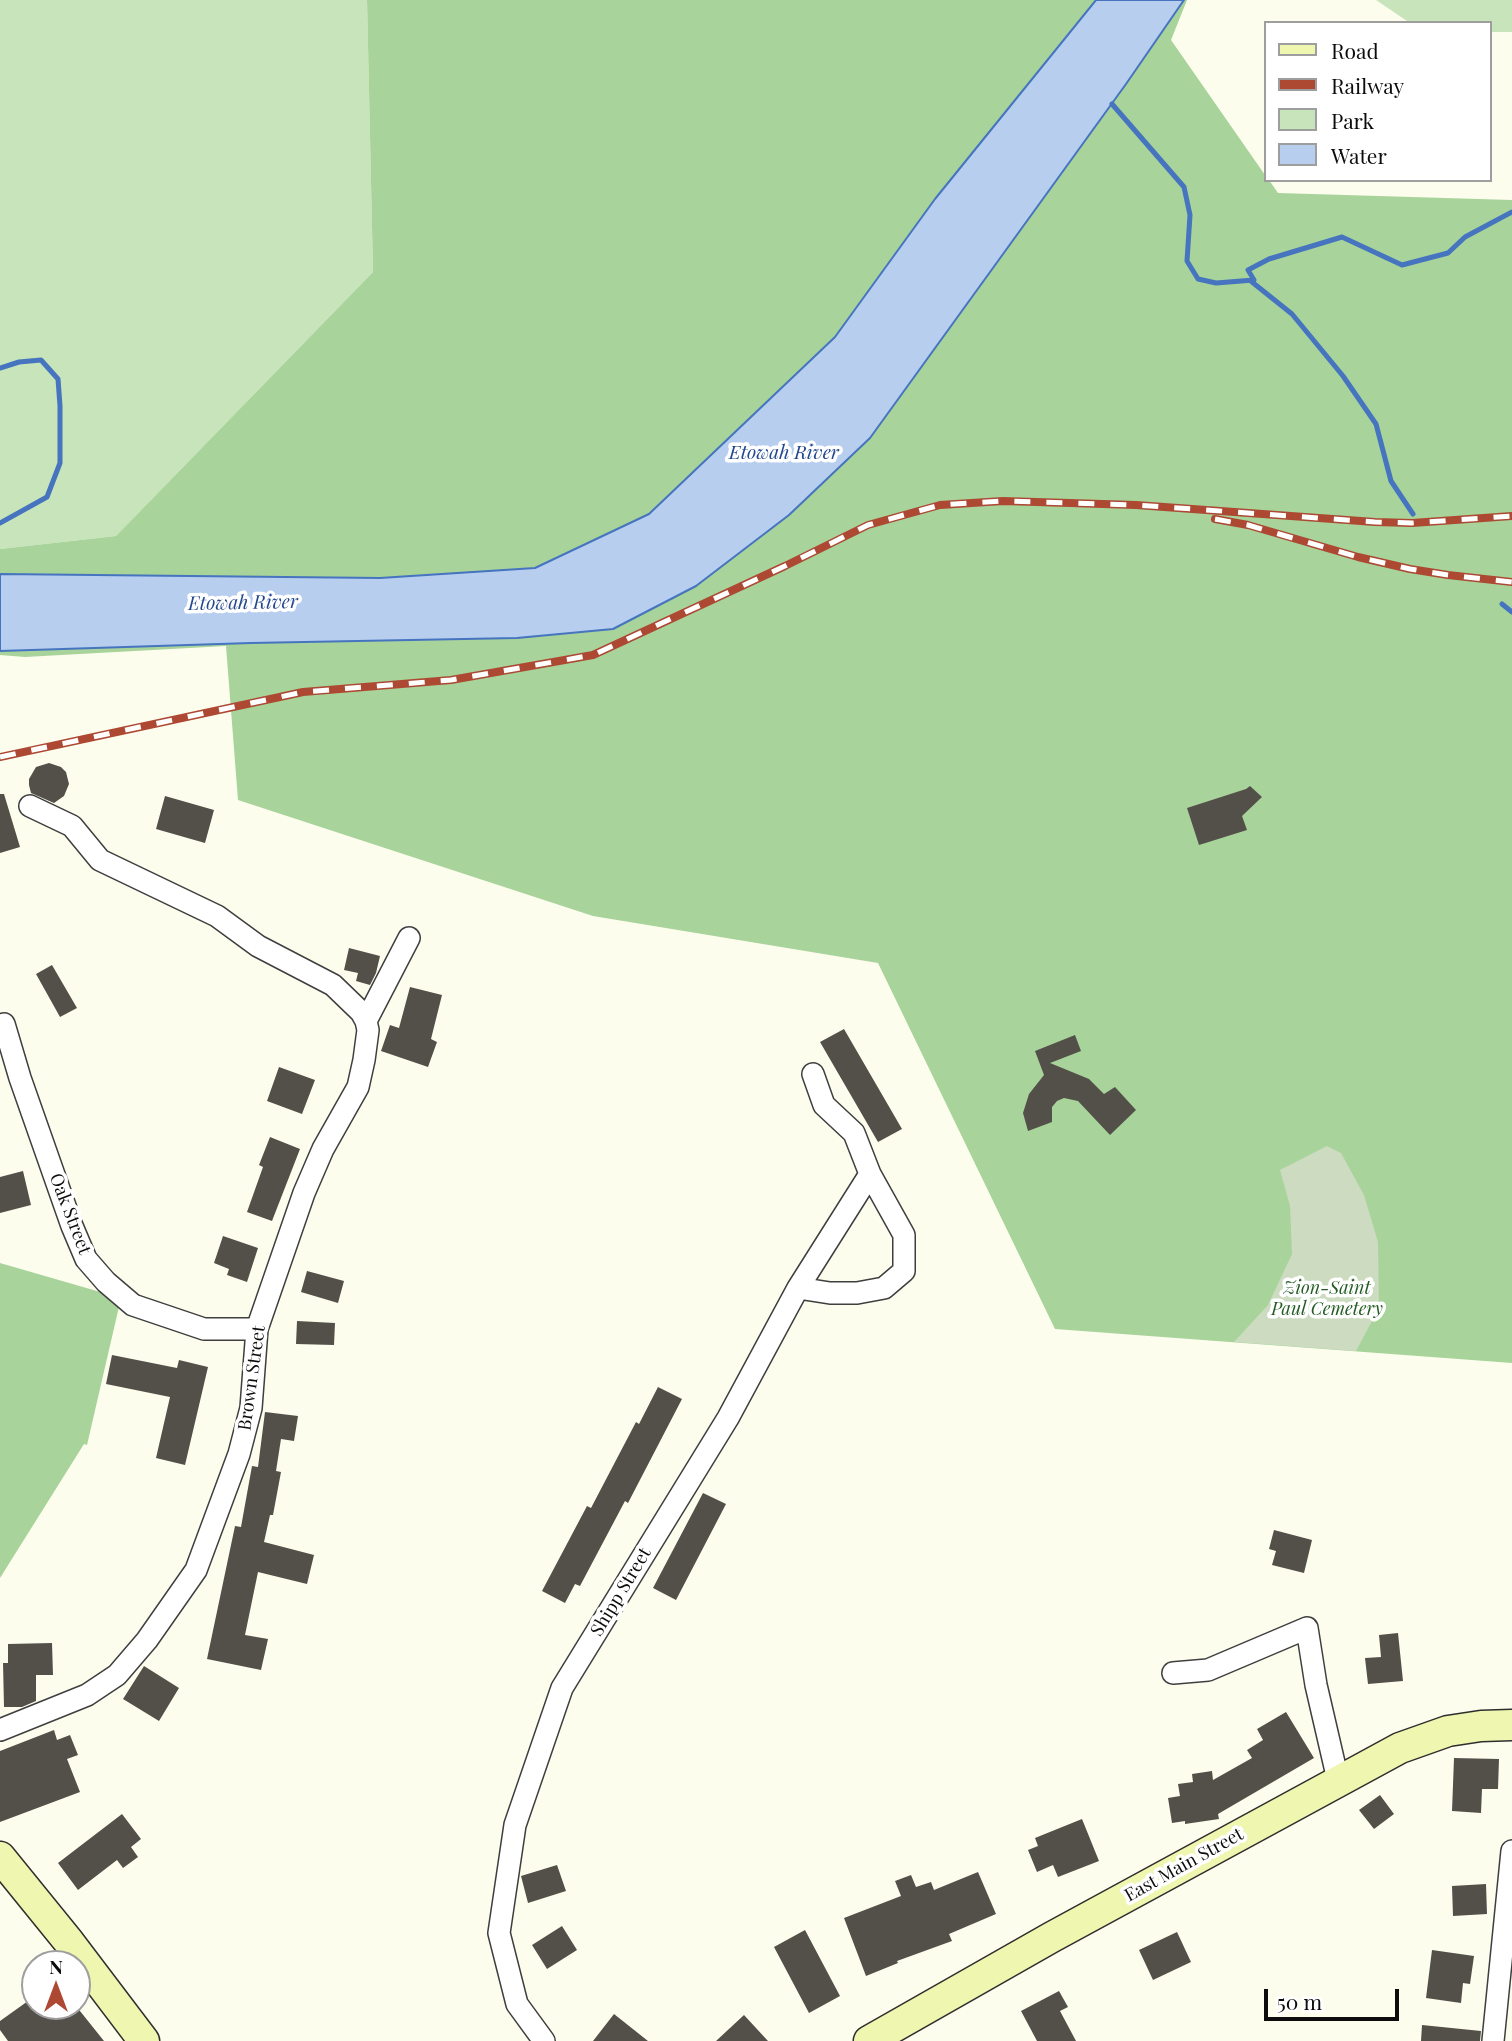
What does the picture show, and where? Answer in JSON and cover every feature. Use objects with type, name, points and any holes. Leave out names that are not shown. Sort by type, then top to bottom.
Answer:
[{"type":"main road","name":"East Main Street","points":[[869,2041],[1052,1937],[1400,1748],[1448,1731],[1512,1725]]},
{"type":"main road","points":[[0,1857],[144,2041]]},
{"type":"street","points":[[30,806],[72,826],[100,860],[217,916],[258,946],[333,985],[361,1012],[366,1021]]},
{"type":"street","points":[[366,1021],[409,938]]},
{"type":"street","name":"Brown Street","points":[[0,1730],[87,1695],[117,1675],[147,1640],[196,1570],[228,1488],[251,1408],[257,1329],[304,1193],[323,1149],[358,1087],[368,1030],[366,1021]]},
{"type":"street","name":"Oak Street","points":[[4,1024],[20,1078],[86,1259],[106,1282],[133,1305],[204,1329],[257,1329]]},
{"type":"street","points":[[798,1288],[830,1293],[857,1293],[884,1288],[904,1271],[904,1235],[870,1174],[854,1133],[824,1105],[813,1074]]},
{"type":"street","name":"Shipp Street","points":[[544,2041],[517,2004],[499,1933],[515,1825],[562,1688],[728,1418],[798,1288],[870,1174]]},
{"type":"street","points":[[1173,1673],[1208,1670],[1307,1628],[1316,1685],[1338,1780]]},
{"type":"street","points":[[1493,2041],[1512,1851]]},
{"type":"green space","points":[[0,0],[367,0],[373,272],[116,536],[0,549]]},
{"type":"green space","points":[[367,0],[1187,0],[1171,40],[1264,174],[1264,182],[1270,182],[1278,193],[1512,200],[1512,1363],[1055,1329],[878,963],[593,916],[238,800],[226,646],[25,657],[0,655],[0,549],[116,536],[373,272]]},
{"type":"green space","points":[[1376,0],[1512,0],[1512,32],[1491,32],[1491,21],[1407,21]]},
{"type":"green space","name":"Zion-Saint Paul Cemetery","points":[[1327,1146],[1341,1153],[1364,1195],[1378,1242],[1379,1308],[1356,1351],[1234,1342],[1268,1305],[1292,1254],[1290,1206],[1280,1170]]},
{"type":"green space","points":[[0,1263],[121,1298],[87,1445],[84,1444],[0,1578]]},
{"type":"water","name":"Etowah River","points":[[1096,0],[1184,0],[870,438],[789,515],[696,586],[613,629],[517,638],[0,651],[0,574],[380,578],[535,568],[649,514],[835,337],[935,199]]},
{"type":"building","points":[[49,763],[66,772],[69,784],[64,796],[54,803],[31,793],[29,785],[29,779],[36,767]]},
{"type":"building","points":[[1250,786],[1262,797],[1242,816],[1247,830],[1199,845],[1187,808]]},
{"type":"building","points":[[0,794],[4,794],[20,847],[0,853]]},
{"type":"building","points":[[165,796],[214,810],[205,843],[156,829]]},
{"type":"building","points":[[349,948],[380,956],[370,985],[356,981],[358,973],[344,970]]},
{"type":"building","points":[[52,965],[77,1008],[60,1017],[36,974]]},
{"type":"building","points":[[410,987],[442,995],[431,1039],[437,1042],[428,1067],[381,1051],[390,1025],[399,1028]]},
{"type":"building","points":[[844,1029],[902,1129],[878,1142],[820,1042]]},
{"type":"building","points":[[1075,1035],[1081,1051],[1050,1063],[1089,1079],[1104,1094],[1115,1087],[1136,1110],[1110,1135],[1078,1101],[1064,1098],[1052,1107],[1052,1122],[1028,1131],[1023,1113],[1029,1094],[1044,1075],[1035,1051]]},
{"type":"building","points":[[279,1067],[315,1080],[302,1114],[267,1101]]},
{"type":"building","points":[[270,1137],[300,1149],[272,1221],[247,1212],[263,1167],[259,1165]]},
{"type":"building","points":[[23,1171],[31,1205],[0,1213],[0,1177]]},
{"type":"building","points":[[223,1236],[258,1248],[247,1282],[227,1275],[229,1269],[214,1263]]},
{"type":"building","points":[[307,1271],[344,1281],[338,1303],[301,1292]]},
{"type":"building","points":[[297,1321],[335,1323],[334,1345],[296,1344]]},
{"type":"building","points":[[112,1355],[177,1368],[179,1360],[208,1367],[185,1465],[156,1458],[170,1397],[106,1384]]},
{"type":"building","points":[[658,1387],[682,1399],[628,1503],[625,1501],[580,1586],[575,1584],[565,1603],[542,1591],[587,1506],[591,1508],[636,1422],[639,1424]]},
{"type":"building","points":[[265,1412],[298,1416],[294,1441],[281,1439],[276,1471],[281,1472],[273,1515],[270,1515],[264,1542],[314,1555],[307,1584],[258,1572],[245,1635],[268,1639],[261,1670],[207,1659],[235,1526],[241,1527],[252,1466],[258,1467]]},
{"type":"building","points":[[703,1493],[726,1504],[676,1600],[653,1588]]},
{"type":"building","points":[[1274,1530],[1312,1540],[1304,1573],[1272,1565],[1276,1551],[1269,1549]]},
{"type":"building","points":[[1398,1633],[1403,1681],[1368,1684],[1365,1658],[1381,1657],[1379,1635]]},
{"type":"building","points":[[52,1643],[53,1675],[36,1675],[36,1701],[22,1707],[4,1707],[3,1663],[8,1663],[8,1644]]},
{"type":"building","points":[[144,1666],[179,1688],[159,1721],[123,1699]]},
{"type":"building","points":[[1286,1712],[1314,1758],[1218,1814],[1219,1819],[1172,1823],[1168,1798],[1180,1796],[1178,1784],[1193,1782],[1192,1774],[1212,1771],[1213,1780],[1252,1758],[1247,1750],[1263,1740],[1257,1729]]},
{"type":"building","points":[[54,1730],[57,1740],[70,1735],[78,1755],[67,1759],[80,1792],[0,1822],[0,1751]]},
{"type":"building","points":[[1454,1758],[1499,1759],[1498,1789],[1482,1789],[1481,1813],[1452,1811]]},
{"type":"building","points":[[1380,1795],[1394,1814],[1374,1829],[1359,1810]]},
{"type":"building","points":[[122,1814],[141,1839],[131,1847],[138,1857],[123,1868],[117,1860],[78,1890],[58,1863]]},
{"type":"building","points":[[1082,1819],[1099,1861],[1058,1877],[1053,1865],[1037,1872],[1028,1850],[1038,1846],[1035,1838]]},
{"type":"building","points":[[557,1865],[566,1891],[528,1903],[521,1876]]},
{"type":"building","points":[[978,1872],[996,1914],[949,1934],[952,1941],[897,1961],[898,1963],[866,1976],[844,1918],[901,1896],[895,1881],[911,1875],[916,1887],[931,1882],[934,1890]]},
{"type":"building","points":[[1486,1884],[1487,1914],[1453,1916],[1452,1886]]},
{"type":"building","points":[[562,1926],[577,1950],[547,1969],[532,1945]]},
{"type":"building","points":[[805,1930],[840,1996],[809,2013],[774,1947]]},
{"type":"building","points":[[1177,1932],[1191,1962],[1153,1980],[1139,1950]]},
{"type":"building","points":[[1432,1950],[1474,1956],[1470,1984],[1463,1983],[1461,2003],[1426,1998]]},
{"type":"building","points":[[1059,1991],[1068,2007],[1060,2011],[1076,2041],[1037,2041],[1021,2011]]},
{"type":"building","points":[[21,2006],[21,2020],[87,2020],[104,2041],[8,2041],[0,2030],[0,2021]]},
{"type":"building","points":[[614,2014],[648,2041],[593,2041]]},
{"type":"building","points":[[744,2015],[768,2041],[716,2041]]},
{"type":"building","points":[[1422,2025],[1481,2031],[1480,2041],[1421,2041]]},
{"type":"waterway","points":[[1112,104],[1184,187],[1190,215],[1187,261],[1198,279],[1216,283],[1254,280]]},
{"type":"waterway","points":[[1413,514],[1391,481],[1376,424],[1343,376],[1292,314],[1252,282],[1254,280],[1248,270],[1269,259],[1342,237],[1402,265],[1448,253],[1465,237],[1512,212]]},
{"type":"waterway","points":[[0,368],[19,362],[41,360],[58,379],[60,406],[60,463],[47,497],[0,523]]},
{"type":"waterway","points":[[1502,604],[1512,612]]},
{"type":"railway","points":[[0,757],[303,692],[451,680],[593,655],[868,525],[940,505],[1003,501],[1136,505],[1412,523],[1512,516]]},
{"type":"railway","points":[[1215,519],[1248,525],[1410,569],[1512,582]]}]
